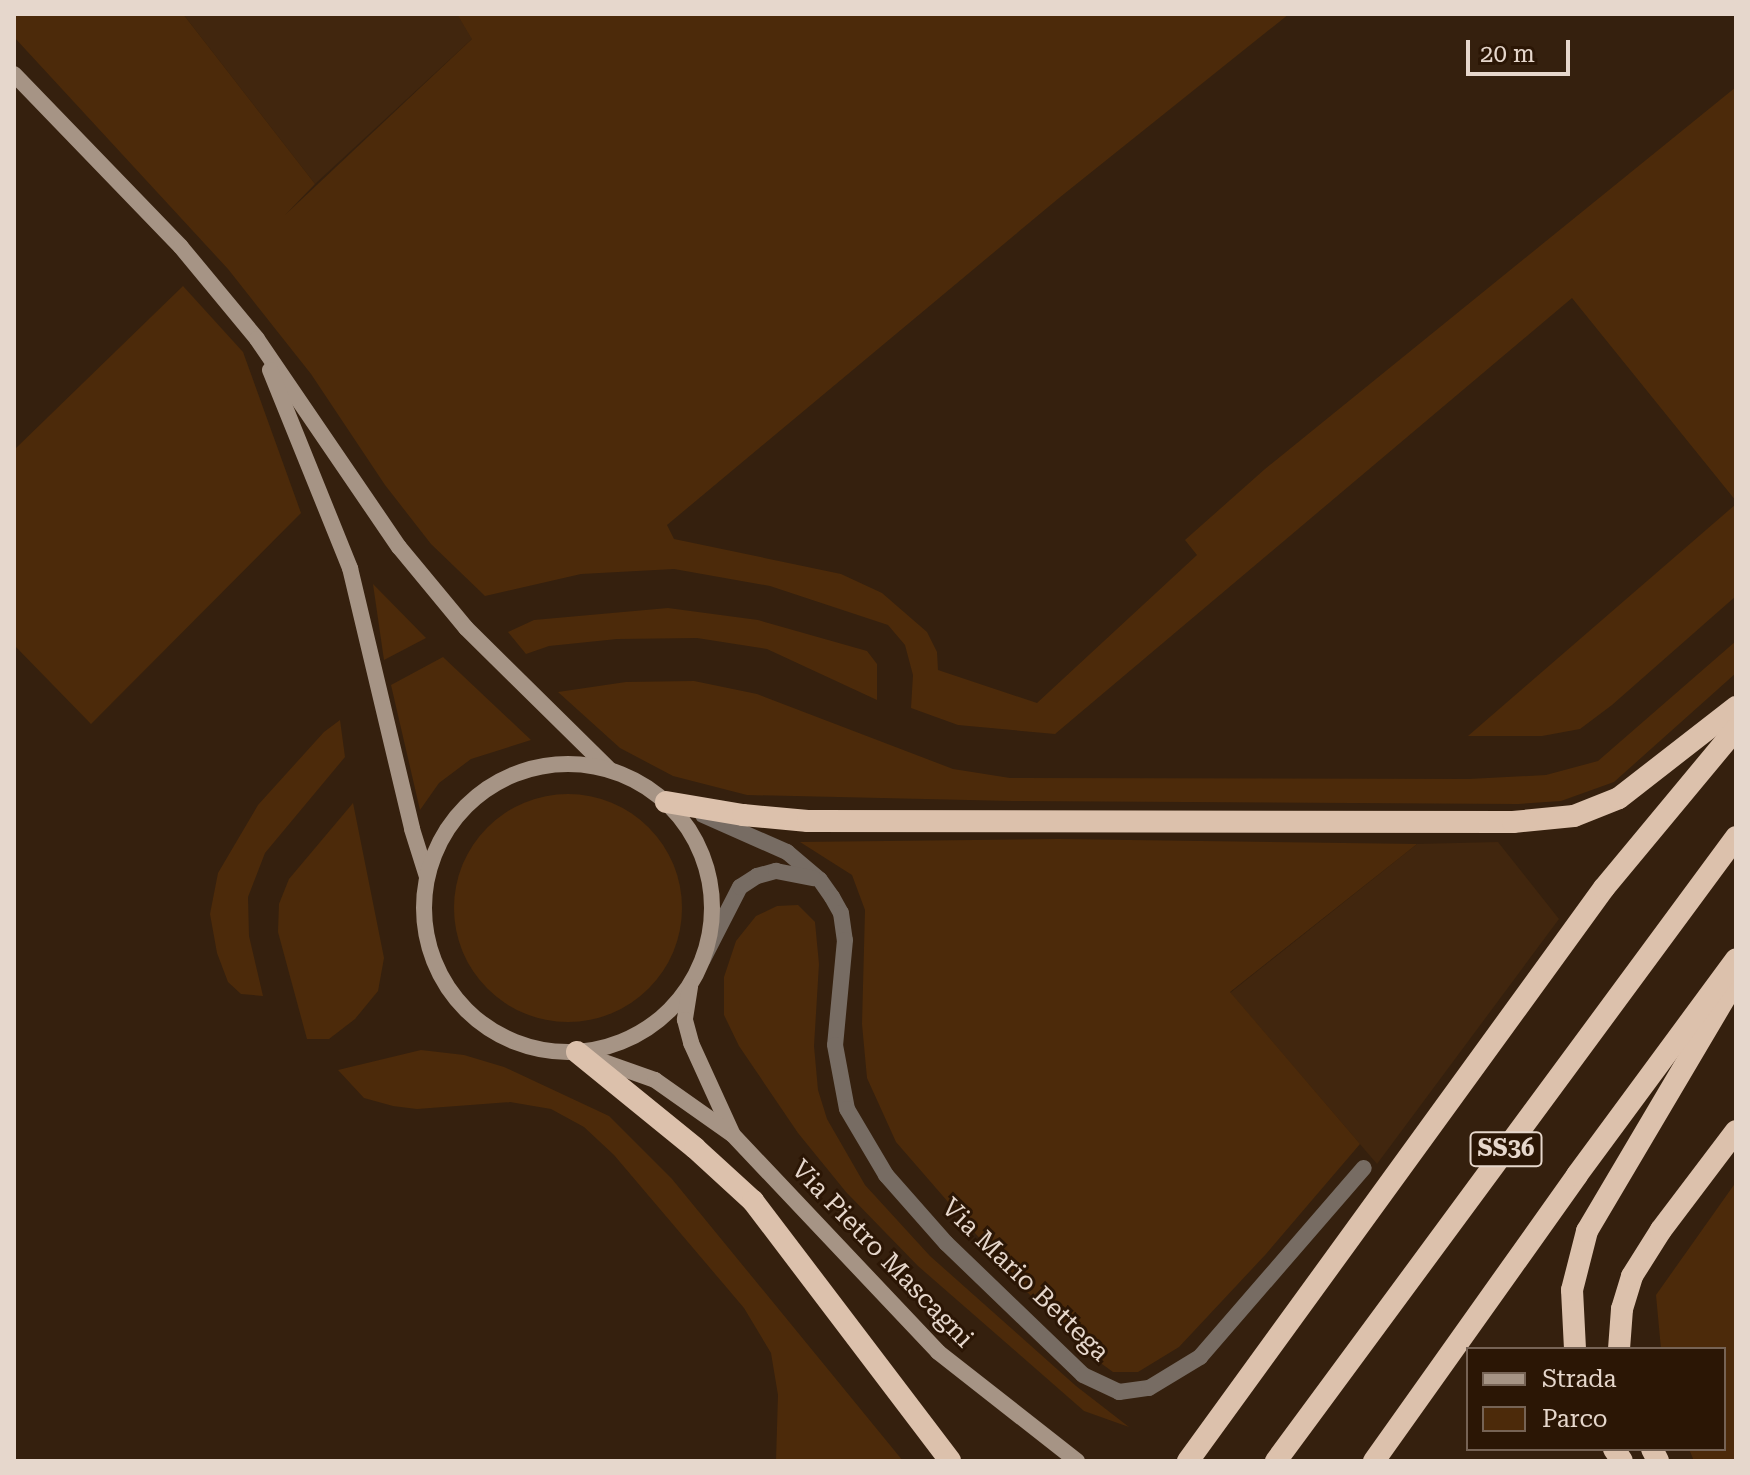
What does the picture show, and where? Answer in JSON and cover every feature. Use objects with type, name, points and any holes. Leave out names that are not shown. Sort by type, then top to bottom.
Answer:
[{"type":"highway","points":[[666,802],[743,815],[808,821],[1513,822],[1574,816],[1619,798],[1736,707]]},
{"type":"highway","points":[[1188,1461],[1604,888],[1736,729]]},
{"type":"highway","name":"SS36","points":[[1276,1461],[1736,837]]},
{"type":"highway","name":"SS36","points":[[1374,1461],[1736,959]]},
{"type":"highway","points":[[1575,1347],[1572,1290],[1587,1231],[1736,979]]},
{"type":"highway","points":[[577,1052],[695,1148],[753,1201],[950,1461]]},
{"type":"highway","points":[[1619,1347],[1622,1309],[1632,1276],[1661,1230],[1736,1131]]},
{"type":"main road","points":[[14,74],[181,247],[257,339],[399,547],[466,628],[609,769]]},
{"type":"main road","points":[[257,339],[350,568],[412,829],[427,877]]},
{"type":"main road","points":[[567,763],[609,769],[629,777],[666,802],[689,830],[705,863],[712,911],[703,959],[691,983],[654,1024],[604,1048],[553,1052],[506,1039],[466,1011],[451,993],[429,949],[423,901],[437,846],[454,818],[495,783],[545,765],[567,763]]},
{"type":"main road","name":"Via Pietro Mascagni","points":[[691,983],[685,1020],[691,1043],[733,1135]]},
{"type":"main road","name":"Via Pietro Mascagni","points":[[577,1052],[655,1080],[733,1135],[938,1352],[1077,1461]]},
{"type":"street","name":"Via Mario Bettega","points":[[666,802],[749,833],[787,852],[820,880],[841,913],[845,940],[835,1045],[847,1109],[896,1186],[946,1243],[1083,1375],[1119,1392],[1149,1388],[1200,1357],[1364,1168]]},
{"type":"street","points":[[703,959],[740,887],[757,876],[776,871],[820,880]]},
{"type":"shaded area","points":[[183,14],[457,14],[473,38],[315,184]]},
{"type":"shaded area","points":[[1498,842],[1559,919],[1377,1164],[1230,993],[1417,844]]},
{"type":"green space","points":[[14,14],[183,14],[315,184],[285,215],[472,39],[457,14],[1289,14],[1059,198],[667,525],[674,539],[841,574],[882,593],[927,632],[937,652],[938,670],[1037,703],[1197,555],[1185,540],[1265,469],[1736,87],[1736,501],[1572,298],[1055,734],[958,725],[911,708],[913,675],[905,645],[888,625],[770,586],[674,569],[581,574],[485,596],[431,544],[385,485],[311,374],[228,269],[14,37]]},
{"type":"green space","points":[[183,286],[243,352],[301,513],[91,724],[14,645],[14,450]]},
{"type":"green space","points":[[1736,504],[1736,596],[1612,705],[1580,729],[1542,736],[1468,736]]},
{"type":"green space","points":[[373,584],[426,638],[384,660]]},
{"type":"green space","points":[[668,608],[758,620],[867,651],[877,664],[877,700],[767,649],[697,638],[617,639],[549,646],[526,654],[508,632],[534,620]]},
{"type":"green space","points":[[1736,641],[1736,673],[1614,782],[1561,801],[1518,804],[1012,801],[747,795],[673,776],[620,748],[558,692],[626,682],[694,681],[757,694],[953,769],[1010,778],[1469,779],[1546,775],[1598,761]]},
{"type":"green space","points":[[443,657],[531,740],[471,759],[439,783],[420,810],[391,685]]},
{"type":"green space","points":[[340,720],[345,757],[265,853],[248,897],[249,936],[263,996],[241,994],[228,982],[217,953],[210,914],[218,873],[258,805],[324,732]]},
{"type":"green space","points":[[568,794],[590,796],[612,803],[649,827],[673,864],[680,886],[680,930],[673,952],[649,989],[612,1013],[590,1020],[568,1022],[546,1020],[524,1013],[487,989],[463,952],[456,930],[454,908],[456,886],[463,864],[487,827],[524,803],[546,796]]},
{"type":"green space","points":[[353,803],[384,958],[378,991],[355,1019],[329,1039],[307,1039],[278,932],[279,904],[289,879]]},
{"type":"green space","points":[[1058,839],[1417,844],[1230,992],[1360,1144],[1266,1254],[1179,1347],[1138,1372],[1113,1372],[1095,1359],[1021,1286],[896,1142],[867,1078],[862,1024],[865,910],[852,875],[800,842]]},
{"type":"green space","points":[[798,905],[815,922],[819,964],[814,1046],[818,1090],[827,1119],[865,1185],[930,1256],[1076,1386],[1129,1427],[1084,1411],[918,1266],[846,1192],[798,1133],[739,1046],[724,1015],[724,977],[736,941],[756,916],[777,906]]},
{"type":"green space","points":[[421,1050],[464,1055],[504,1067],[609,1116],[672,1179],[903,1461],[776,1461],[778,1395],[771,1353],[744,1308],[614,1155],[584,1127],[551,1109],[510,1102],[417,1109],[393,1106],[364,1098],[338,1070]]},
{"type":"green space","points":[[1736,1182],[1736,1461],[1694,1461],[1690,1451],[1726,1451],[1726,1347],[1661,1347],[1656,1295]]}]
